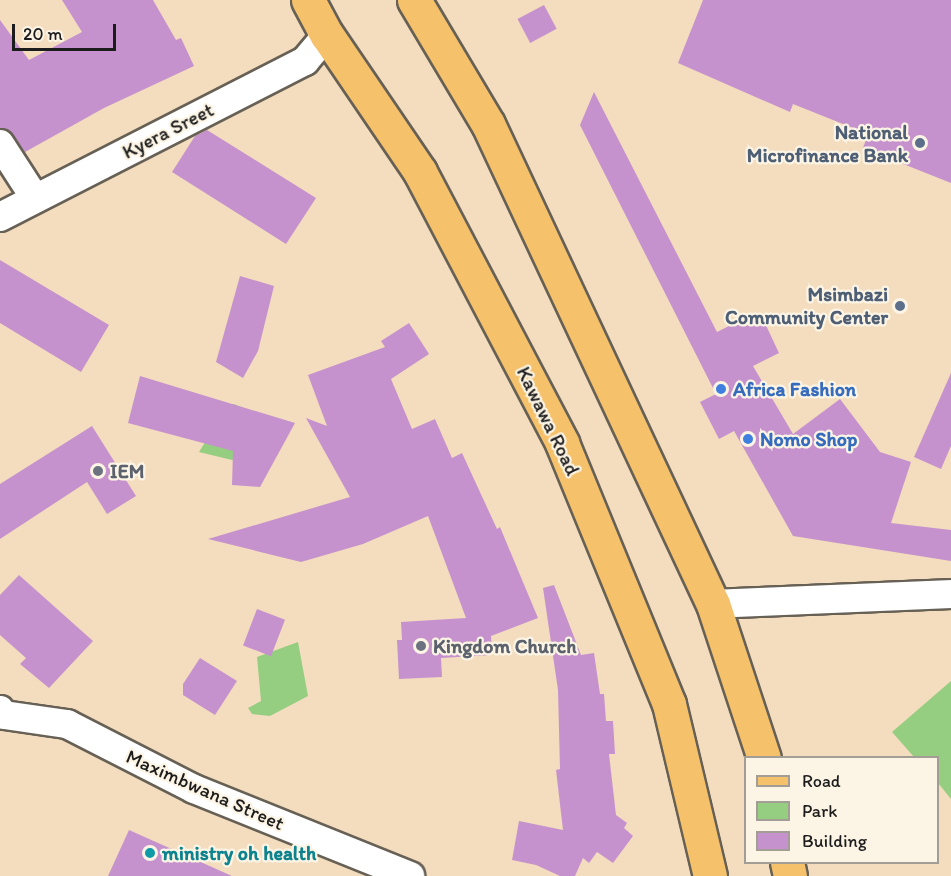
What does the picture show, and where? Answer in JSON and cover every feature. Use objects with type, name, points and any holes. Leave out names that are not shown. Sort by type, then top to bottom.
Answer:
[{"type":"main road","name":"Kawawa Road","points":[[308,0],[327,35],[420,172],[562,443],[669,704],[710,876]]},
{"type":"main road","points":[[414,0],[488,124],[713,603],[763,756]]},
{"type":"street","name":"Kyera Sreet","points":[[0,217],[305,61],[327,35]]},
{"type":"street","points":[[0,144],[35,198]]},
{"type":"street","points":[[713,603],[951,594]]},
{"type":"street","name":"Maximbwana Street","points":[[2,717],[67,724],[194,789],[410,876]]},
{"type":"green space","points":[[234,404],[246,409],[243,458],[232,460],[199,452],[228,405]]},
{"type":"green space","points":[[298,642],[308,696],[270,716],[252,714],[248,708],[261,701],[257,657]]},
{"type":"green space","points":[[951,681],[951,799],[939,784],[939,756],[913,756],[892,732]]},
{"type":"building","points":[[62,0],[153,0],[176,40],[181,38],[194,66],[104,108],[25,152],[13,135],[0,128],[0,20],[29,60],[82,32]]},
{"type":"building","points":[[703,0],[951,0],[951,183],[863,148],[868,134],[793,104],[790,112],[678,63]]},
{"type":"building","points":[[544,5],[557,29],[530,43],[518,19]]},
{"type":"building","points":[[594,92],[717,332],[745,318],[748,326],[763,319],[779,353],[753,366],[793,434],[840,399],[880,452],[911,462],[891,523],[951,530],[951,561],[793,536],[734,431],[719,439],[700,402],[716,394],[580,125]]},
{"type":"building","points":[[207,130],[316,198],[286,244],[172,172],[195,136]]},
{"type":"building","points":[[0,260],[109,325],[81,372],[0,323]]},
{"type":"building","points":[[240,276],[274,286],[258,351],[243,378],[216,362]]},
{"type":"building","points":[[409,323],[429,354],[391,379],[412,429],[435,419],[452,458],[462,453],[497,529],[500,527],[538,618],[491,636],[492,655],[441,658],[442,677],[399,679],[397,640],[402,640],[401,622],[466,618],[428,516],[363,544],[301,562],[208,539],[350,497],[306,418],[327,426],[308,375],[385,347],[381,341]]},
{"type":"building","points":[[951,373],[951,446],[941,469],[914,457]]},
{"type":"building","points":[[140,376],[295,423],[260,487],[232,485],[233,451],[128,423]]},
{"type":"building","points":[[92,426],[136,496],[107,514],[87,482],[0,539],[0,484]]},
{"type":"building","points":[[19,575],[93,641],[49,688],[20,664],[26,658],[0,635],[0,595]]},
{"type":"building","points":[[554,585],[581,655],[594,653],[600,694],[604,694],[606,721],[613,721],[615,754],[609,754],[616,815],[627,823],[624,828],[633,836],[613,863],[597,852],[589,863],[583,858],[575,876],[560,876],[536,865],[512,860],[519,821],[563,830],[556,770],[560,769],[558,690],[543,588]]},
{"type":"building","points":[[257,609],[285,620],[271,656],[243,645]]},
{"type":"building","points":[[200,658],[237,681],[215,715],[183,695],[183,684]]},
{"type":"building","name":"ministry oh health","points":[[129,830],[232,876],[108,876]]},
{"type":"place","name":"National Microfinance Bank","points":[[920,143]]},
{"type":"place","name":"Msimbazi Community Center","points":[[900,306]]},
{"type":"place","name":"Africa Fashion","points":[[721,389]]},
{"type":"place","name":"Nomo Shop","points":[[748,439]]},
{"type":"place","name":"IEM","points":[[98,471]]},
{"type":"place","name":"Kingdom Church","points":[[421,646]]},
{"type":"place","name":"ministry oh health","points":[[150,853]]}]
